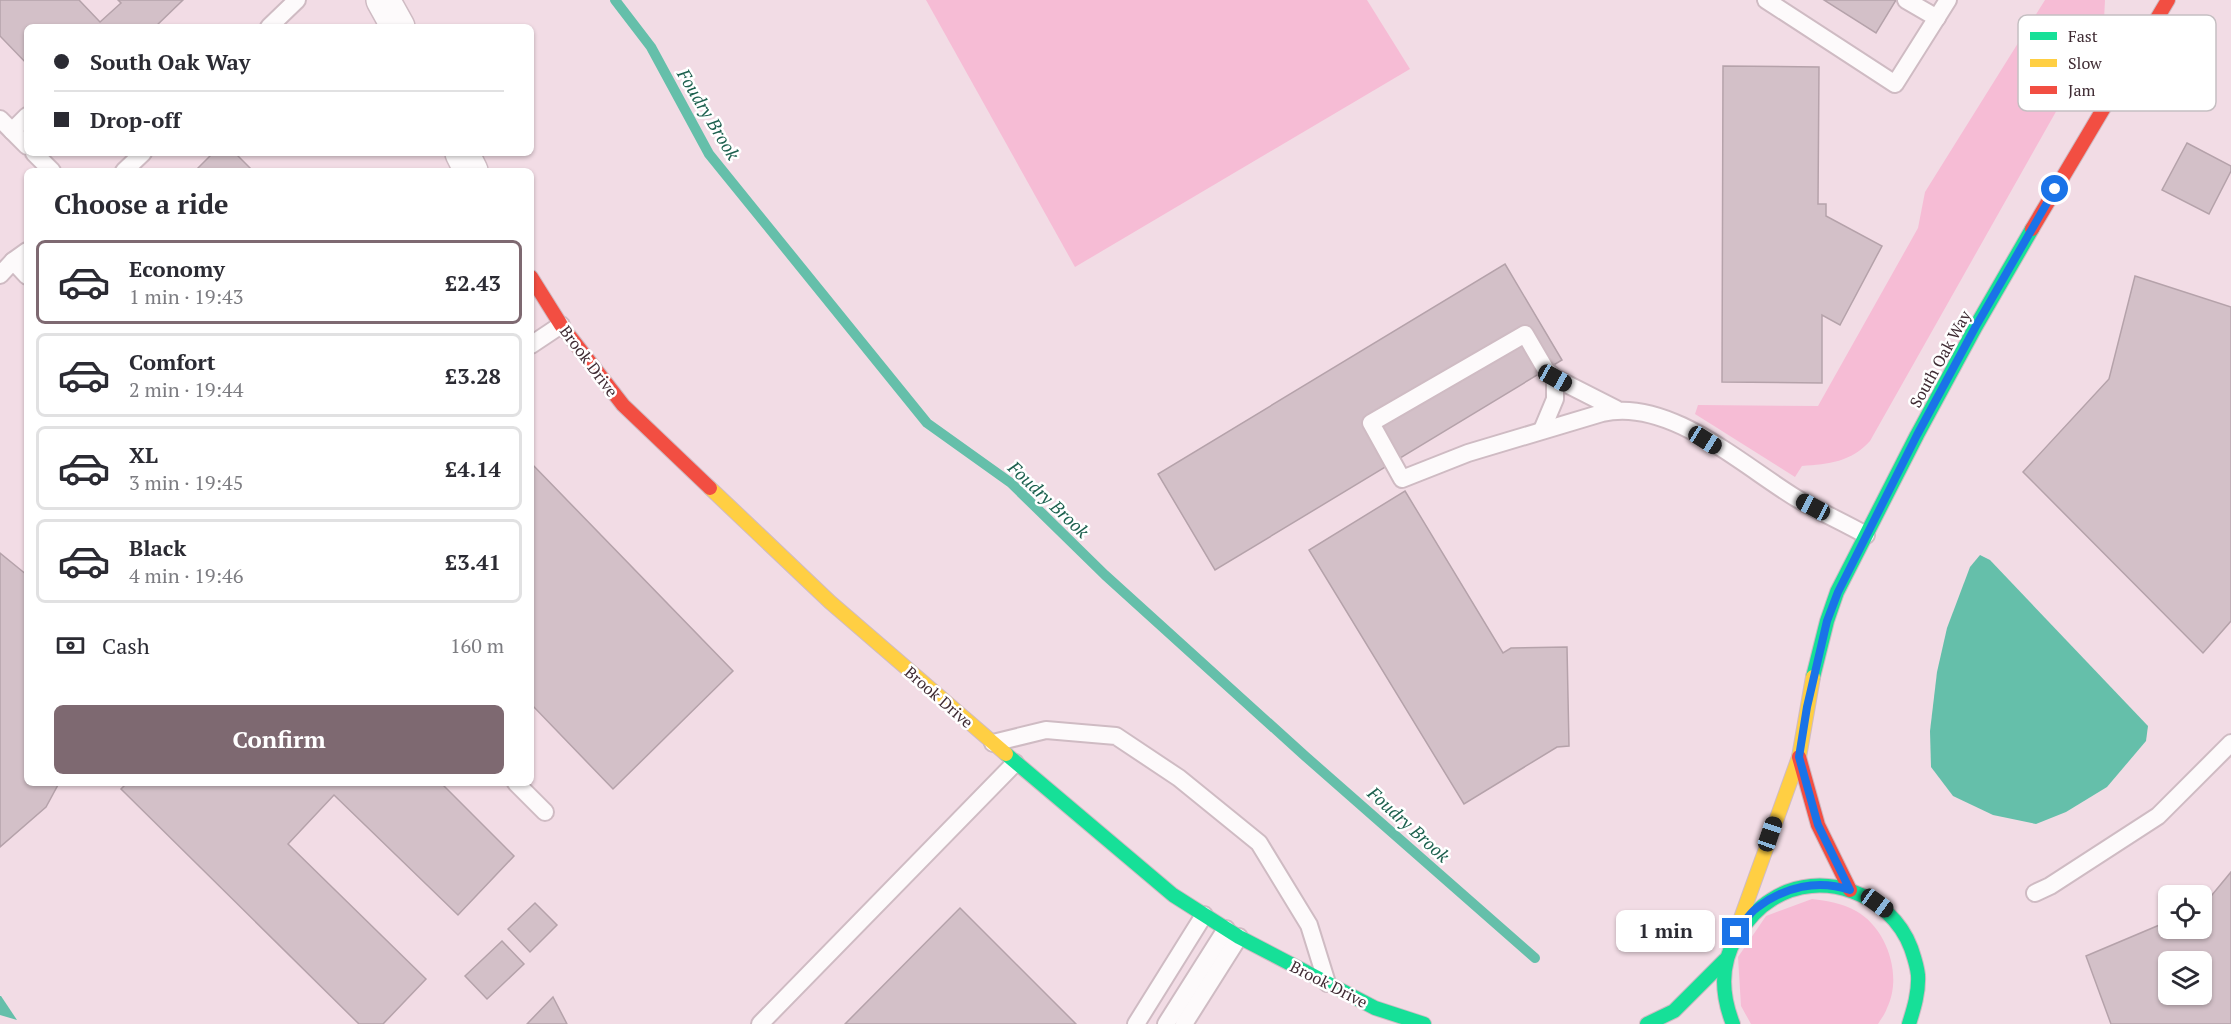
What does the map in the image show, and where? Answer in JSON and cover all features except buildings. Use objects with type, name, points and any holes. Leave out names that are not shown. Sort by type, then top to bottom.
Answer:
[{"type":"street","points":[[383,0],[396,24]]},
{"type":"street","name":"South Oak Way","points":[[2159,15],[2168,0]]},
{"type":"street","name":"South Oak Way","points":[[1725,960],[1799,757],[1807,707],[1827,621],[1838,592],[1976,326],[2102,111]]},
{"type":"street","name":"Brook Drive","points":[[534,282],[561,325],[623,405],[830,602],[992,744],[1173,895],[1232,933],[1375,1008],[1424,1024]]},
{"type":"street","name":"South Oak Way","points":[[1799,757],[1818,825],[1850,890]]},
{"type":"street","points":[[1736,932],[1756,908],[1783,892],[1808,885],[1835,885],[1864,894],[1889,912],[1908,937],[1917,966],[1917,997],[1909,1024]]},
{"type":"street","points":[[1647,1024],[1674,1011],[1725,960]]},
{"type":"street","points":[[1725,960],[1723,991],[1728,1014],[1733,1024]]},
{"type":"lane","points":[[272,24],[297,0]]},
{"type":"lane","points":[[1766,0],[1895,84],[1948,0]]},
{"type":"lane","points":[[1906,0],[1936,18]]},
{"type":"lane","points":[[24,117],[6,125],[24,143]]},
{"type":"lane","points":[[37,156],[49,168]]},
{"type":"lane","points":[[127,168],[139,156]]},
{"type":"lane","points":[[0,275],[24,252]]},
{"type":"lane","points":[[13,261],[24,273]]},
{"type":"lane","points":[[534,343],[561,325]]},
{"type":"lane","points":[[1619,409],[1468,453],[1402,479],[1371,423],[1526,334],[1546,370],[1555,378],[1619,409],[1671,419],[1795,497],[1866,535]]},
{"type":"lane","points":[[1542,430],[1555,399],[1555,378]]},
{"type":"lane","points":[[992,744],[1046,730],[1116,736],[1179,778],[1259,843],[1308,925],[1327,983]]},
{"type":"lane","points":[[2035,893],[2050,886],[2158,816],[2229,749]]},
{"type":"lane","points":[[760,1024],[1015,763]]},
{"type":"lane","points":[[519,786],[545,812]]},
{"type":"lane","points":[[1136,1024],[1204,915]]},
{"type":"lane","points":[[1166,1024],[1232,933]]},
{"type":"lane","points":[[1184,1024],[1232,933]]},
{"type":"shaded area","points":[[926,0],[1367,0],[1410,69],[1075,267]]},
{"type":"shaded area","points":[[2045,0],[2105,0],[2104,15],[2036,15]]},
{"type":"shaded area","points":[[2018,43],[2018,111],[2056,111],[1870,441],[1863,448],[1839,461],[1802,466],[1795,477],[1695,414],[1698,405],[1818,406],[1918,228],[1925,192]]},
{"type":"shaded area","points":[[1980,555],[1990,560],[2148,726],[2146,741],[2107,787],[2066,812],[2036,824],[1993,815],[1953,796],[1931,767],[1930,731],[1937,672],[1947,628],[1970,567]]},
{"type":"shaded area","points":[[1812,899],[1851,908],[1867,919],[1884,941],[1889,954],[1893,982],[1892,995],[1878,1024],[1751,1024],[1741,1006],[1738,957],[1766,916]]},
{"type":"shaded area","points":[[1,996],[17,1020],[0,1015]]},
{"type":"waterway","name":"Foudry Brook","points":[[615,0],[651,47],[709,154],[927,423],[1011,483],[1105,575],[1305,756],[1535,958]]},
{"type":"traffic: fast","points":[[1813,677],[1837,592],[1917,435],[2032,229]]},
{"type":"traffic: fast","points":[[1006,754],[1173,895],[1239,937],[1375,1008],[1424,1024]]},
{"type":"traffic: fast","points":[[1733,1024],[1726,1002],[1724,979],[1731,947],[1737,936],[1752,916],[1771,900],[1791,890],[1811,886],[1832,886],[1852,891],[1871,900],[1888,913],[1901,929],[1911,948],[1918,975],[1917,994],[1909,1024]]},
{"type":"traffic: fast","points":[[1647,1024],[1674,1011],[1725,960]]},
{"type":"traffic: slow","points":[[710,488],[830,602],[1006,754]]},
{"type":"traffic: slow","points":[[1736,932],[1799,757],[1813,677]]},
{"type":"traffic: jam","points":[[2159,15],[2168,0]]},
{"type":"traffic: jam","points":[[2032,229],[2102,111]]},
{"type":"traffic: jam","points":[[534,282],[561,325],[623,405],[710,488]]},
{"type":"traffic: jam","points":[[1799,757],[1818,825],[1850,890]]},
{"type":"route","points":[[1736,932],[1756,908],[1783,892],[1808,885],[1835,885],[1850,890],[1818,825],[1799,757],[1814,673],[1827,621],[1838,592],[1917,435],[1976,326],[2055,189]]}]
